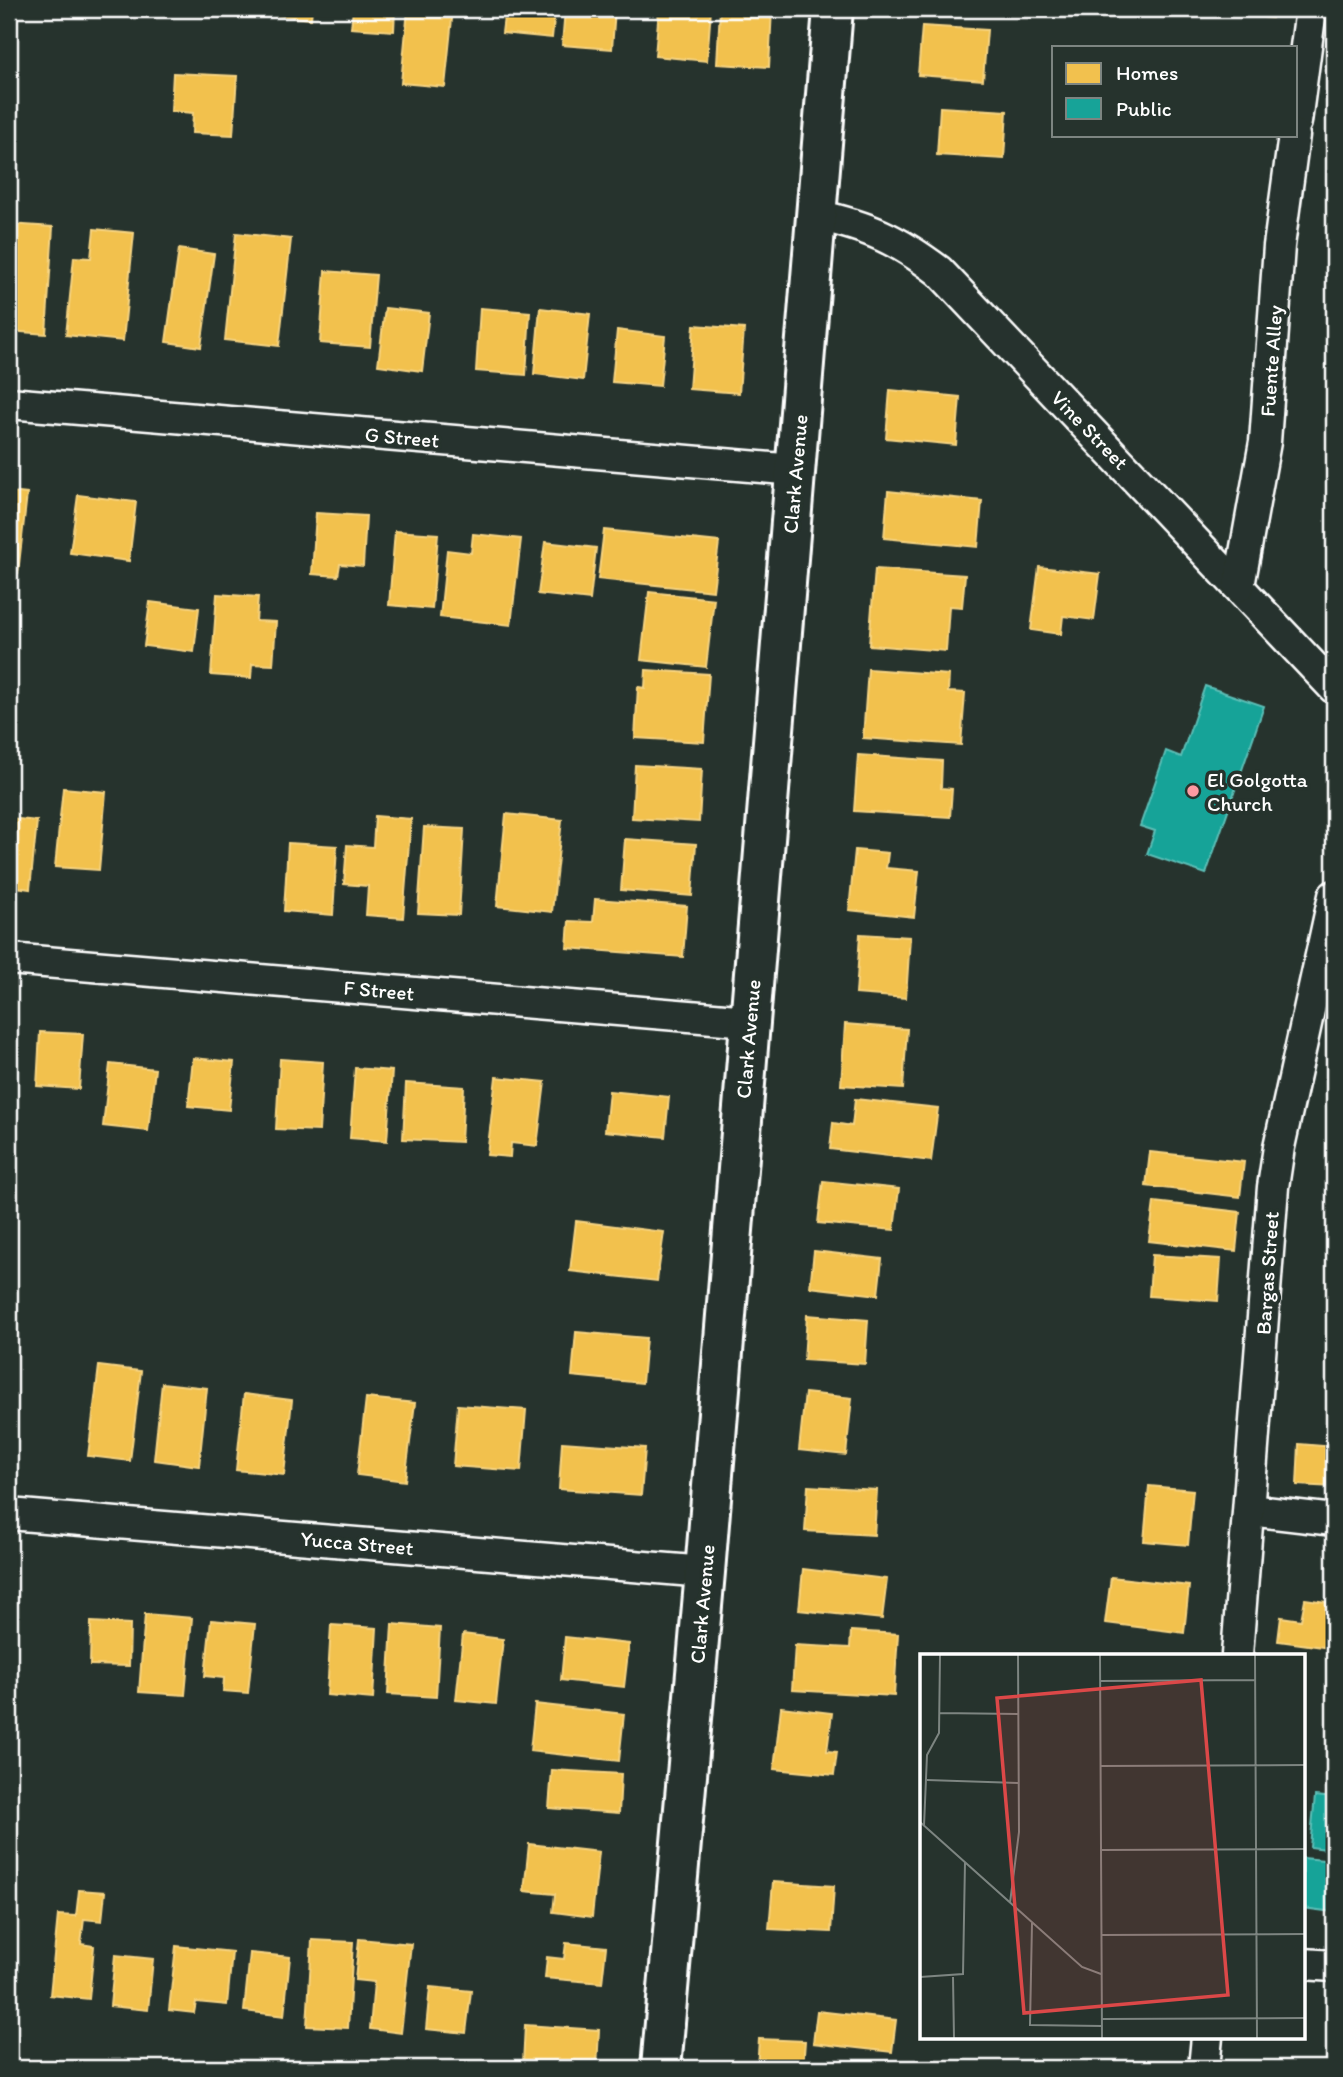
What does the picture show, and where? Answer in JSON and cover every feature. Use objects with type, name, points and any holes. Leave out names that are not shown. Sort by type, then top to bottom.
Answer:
[{"type":"street","name":"Clark Avenue","points":[[661,2068],[705,1572],[833,9]]},
{"type":"street","points":[[1298,107],[1311,9]]},
{"type":"street","name":"Fuente Alley","points":[[1239,586],[1265,442],[1279,246],[1294,136]]},
{"type":"street","name":"Vine Street","points":[[817,215],[874,231],[904,244],[939,271],[1334,688]]},
{"type":"street","name":"G Street","points":[[9,403],[795,470]]},
{"type":"street","name":"Bargas Street","points":[[1237,1654],[1279,1147],[1334,896]]},
{"type":"street","name":"F Street","points":[[9,959],[749,1021]]},
{"type":"street","points":[[1249,1510],[1334,1520]]},
{"type":"street","name":"Yucca Street","points":[[9,1514],[705,1572]]},
{"type":"street","points":[[1304,1964],[1334,1966]]},
{"type":"street","points":[[1204,2068],[1207,2038]]},
{"type":"building: Homes","points":[[265,9],[312,9],[311,19],[265,14]]},
{"type":"building: Homes","points":[[353,9],[395,9],[394,31],[351,28]]},
{"type":"building: Homes","points":[[408,9],[453,9],[445,87],[401,83]]},
{"type":"building: Homes","points":[[505,9],[555,9],[552,38],[502,33]]},
{"type":"building: Homes","points":[[565,9],[615,9],[612,49],[562,45]]},
{"type":"building: Homes","points":[[659,9],[711,9],[707,61],[655,56]]},
{"type":"building: Homes","points":[[720,9],[772,9],[769,67],[717,64]]},
{"type":"building: Homes","points":[[1232,9],[1273,9],[1272,18],[1232,14]]},
{"type":"building: Homes","points":[[922,26],[987,30],[983,80],[918,75]]},
{"type":"building: Homes","points":[[173,73],[237,76],[233,135],[192,133],[193,113],[171,111]]},
{"type":"building: Homes","points":[[940,107],[1007,111],[1004,159],[937,155]]},
{"type":"building: Homes","points":[[9,224],[53,227],[46,334],[9,331]]},
{"type":"building: Homes","points":[[94,229],[134,233],[123,341],[66,335],[74,257],[91,258]]},
{"type":"building: Homes","points":[[236,233],[291,239],[279,346],[225,340]]},
{"type":"building: Homes","points":[[179,249],[214,254],[201,347],[166,342]]},
{"type":"building: Homes","points":[[325,271],[376,275],[370,347],[320,343]]},
{"type":"building: Homes","points":[[385,308],[429,313],[422,371],[378,365]]},
{"type":"building: Homes","points":[[480,308],[530,312],[526,375],[476,371]]},
{"type":"building: Homes","points":[[540,308],[590,314],[583,380],[534,374]]},
{"type":"building: Homes","points":[[694,325],[744,329],[739,393],[689,389]]},
{"type":"building: Homes","points":[[617,330],[665,336],[660,386],[612,382]]},
{"type":"building: Homes","points":[[890,390],[960,397],[956,445],[886,438]]},
{"type":"building: Homes","points":[[888,491],[982,501],[978,547],[884,538]]},
{"type":"building: Homes","points":[[9,492],[27,494],[18,573],[9,572]]},
{"type":"building: Homes","points":[[78,495],[136,502],[129,561],[70,553]]},
{"type":"building: Homes","points":[[316,513],[366,516],[363,566],[340,564],[338,576],[312,574]]},
{"type":"building: Homes","points":[[604,530],[719,542],[713,591],[598,579]]},
{"type":"building: Homes","points":[[395,531],[438,534],[432,609],[389,605]]},
{"type":"building: Homes","points":[[473,534],[521,539],[511,625],[440,617],[447,550],[471,553]]},
{"type":"building: Homes","points":[[545,542],[596,548],[590,600],[538,594]]},
{"type":"building: Homes","points":[[1039,567],[1100,574],[1094,620],[1063,616],[1061,634],[1031,630]]},
{"type":"building: Homes","points":[[875,569],[965,575],[962,607],[949,606],[946,651],[869,645]]},
{"type":"building: Homes","points":[[649,592],[714,599],[706,667],[641,660]]},
{"type":"building: Homes","points":[[217,594],[258,597],[256,621],[276,622],[273,665],[252,664],[251,678],[211,675]]},
{"type":"building: Homes","points":[[150,602],[199,608],[194,652],[144,646]]},
{"type":"building: Homes","points":[[868,669],[949,675],[948,692],[965,693],[961,745],[863,738]]},
{"type":"building: Homes","points":[[646,670],[709,674],[704,742],[635,738],[638,687],[645,688]]},
{"type":"building: Homes","points":[[858,755],[942,761],[941,788],[952,789],[950,817],[854,811]]},
{"type":"building: Homes","points":[[635,765],[702,769],[699,822],[632,818]]},
{"type":"building: Homes","points":[[63,788],[106,792],[99,870],[55,867]]},
{"type":"building: Homes","points":[[506,814],[562,820],[552,912],[497,906]]},
{"type":"building: Homes","points":[[375,816],[411,819],[403,918],[366,915],[368,886],[344,884],[347,845],[373,847]]},
{"type":"building: Homes","points":[[9,818],[37,821],[30,889],[9,886]]},
{"type":"building: Homes","points":[[424,827],[464,829],[459,915],[418,913]]},
{"type":"building: Homes","points":[[625,839],[696,844],[692,896],[621,890]]},
{"type":"building: Homes","points":[[288,843],[337,846],[333,915],[284,911]]},
{"type":"building: Homes","points":[[855,850],[888,853],[886,868],[919,871],[914,917],[849,910]]},
{"type":"building: Homes","points":[[595,899],[687,906],[683,957],[567,948],[569,921],[593,922]]},
{"type":"building: Homes","points":[[860,934],[910,937],[906,998],[856,994]]},
{"type":"building: Homes","points":[[845,1024],[907,1029],[903,1089],[841,1085]]},
{"type":"building: Homes","points":[[40,1032],[83,1034],[79,1089],[37,1086]]},
{"type":"building: Homes","points":[[193,1058],[234,1062],[229,1110],[188,1106]]},
{"type":"building: Homes","points":[[280,1059],[323,1062],[319,1131],[276,1129]]},
{"type":"building: Homes","points":[[110,1064],[155,1069],[148,1131],[103,1126]]},
{"type":"building: Homes","points":[[355,1068],[392,1071],[387,1141],[350,1138]]},
{"type":"building: Homes","points":[[496,1077],[545,1082],[537,1146],[511,1143],[510,1157],[487,1155]]},
{"type":"building: Homes","points":[[406,1083],[464,1087],[461,1142],[403,1139]]},
{"type":"building: Homes","points":[[609,1091],[669,1097],[665,1137],[605,1131]]},
{"type":"building: Homes","points":[[855,1099],[938,1108],[931,1161],[830,1149],[833,1123],[852,1126]]},
{"type":"building: Homes","points":[[1150,1152],[1244,1162],[1240,1197],[1146,1186]]},
{"type":"building: Homes","points":[[823,1181],[899,1189],[894,1230],[818,1223]]},
{"type":"building: Homes","points":[[1154,1202],[1240,1212],[1236,1251],[1149,1241]]},
{"type":"building: Homes","points":[[576,1221],[664,1232],[657,1281],[570,1271]]},
{"type":"building: Homes","points":[[814,1251],[882,1259],[878,1295],[810,1287]]},
{"type":"building: Homes","points":[[1152,1255],[1221,1259],[1218,1301],[1149,1296]]},
{"type":"building: Homes","points":[[807,1315],[868,1320],[865,1364],[804,1360]]},
{"type":"building: Homes","points":[[576,1332],[646,1338],[642,1383],[572,1376]]},
{"type":"building: Homes","points":[[99,1366],[141,1371],[130,1461],[88,1456]]},
{"type":"building: Homes","points":[[162,1383],[207,1388],[199,1466],[154,1460]]},
{"type":"building: Homes","points":[[805,1393],[852,1398],[846,1455],[799,1450]]},
{"type":"building: Homes","points":[[244,1394],[292,1400],[284,1475],[236,1470]]},
{"type":"building: Homes","points":[[366,1398],[415,1403],[405,1481],[357,1475]]},
{"type":"building: Homes","points":[[458,1405],[526,1410],[521,1471],[453,1466]]},
{"type":"building: Homes","points":[[562,1442],[645,1448],[641,1495],[559,1489]]},
{"type":"building: Homes","points":[[1299,1444],[1334,1447],[1334,1487],[1297,1485]]},
{"type":"building: Homes","points":[[808,1486],[877,1490],[874,1535],[805,1531]]},
{"type":"building: Homes","points":[[1149,1486],[1193,1490],[1188,1545],[1144,1541]]},
{"type":"building: Homes","points":[[803,1569],[887,1579],[882,1619],[799,1610]]},
{"type":"building: Homes","points":[[1111,1577],[1189,1586],[1184,1633],[1105,1623]]},
{"type":"building: Homes","points":[[1305,1599],[1334,1603],[1331,1648],[1278,1641],[1281,1617],[1301,1620]]},
{"type":"building: Homes","points":[[145,1614],[192,1618],[185,1695],[139,1692]]},
{"type":"building: Homes","points":[[211,1620],[255,1624],[248,1693],[223,1691],[224,1678],[205,1676]]},
{"type":"building: Homes","points":[[91,1622],[130,1624],[129,1666],[90,1665]]},
{"type":"building: Homes","points":[[392,1624],[440,1628],[436,1697],[388,1694]]},
{"type":"building: Homes","points":[[331,1625],[377,1628],[373,1699],[327,1695]]},
{"type":"building: Homes","points":[[851,1631],[898,1634],[894,1696],[792,1690],[795,1645],[850,1648]]},
{"type":"building: Homes","points":[[463,1634],[503,1639],[496,1704],[456,1700]]},
{"type":"building: Homes","points":[[565,1637],[629,1644],[624,1687],[561,1680]]},
{"type":"building: Homes","points":[[535,1704],[624,1714],[619,1761],[530,1751]]},
{"type":"building: Homes","points":[[781,1707],[832,1713],[827,1751],[837,1752],[834,1775],[774,1769]]},
{"type":"building: Homes","points":[[552,1770],[621,1774],[619,1813],[549,1808]]},
{"type":"building: Homes","points":[[529,1844],[599,1852],[592,1917],[553,1912],[555,1894],[524,1891]]},
{"type":"building: Homes","points":[[773,1882],[834,1886],[831,1932],[769,1929]]},
{"type":"building: Homes","points":[[79,1890],[105,1892],[102,1921],[84,1919],[81,1944],[94,1946],[89,1999],[50,1995],[58,1915],[76,1916]]},
{"type":"building: Homes","points":[[359,1939],[411,1944],[401,2033],[370,2029],[374,1982],[355,1980]]},
{"type":"building: Homes","points":[[312,1940],[353,1942],[348,2028],[307,2026]]},
{"type":"building: Homes","points":[[566,1943],[606,1947],[602,1983],[545,1978],[547,1957],[564,1959]]},
{"type":"building: Homes","points":[[176,1946],[232,1952],[227,2005],[196,2002],[194,2013],[169,2010]]},
{"type":"building: Homes","points":[[250,1953],[290,1957],[284,2016],[244,2011]]},
{"type":"building: Homes","points":[[115,1955],[153,1959],[148,2010],[110,2006]]},
{"type":"building: Homes","points":[[430,1987],[471,1991],[466,2033],[426,2029]]},
{"type":"building: Homes","points":[[817,2011],[896,2020],[892,2052],[813,2043]]},
{"type":"building: Homes","points":[[525,2025],[599,2030],[597,2068],[523,2064]]},
{"type":"building: Homes","points":[[759,2039],[805,2041],[803,2068],[757,2068]]},
{"type":"building: Public","name":"El Golgotta Church","points":[[1205,686],[1264,706],[1206,874],[1147,854],[1155,831],[1140,826],[1166,751],[1181,757]]},
{"type":"building: Public","points":[[1315,1796],[1334,1798],[1334,1850],[1310,1847]]},
{"type":"building: Public","points":[[1304,1858],[1334,1861],[1334,1912],[1304,1908]]},
{"type":"place","name":"El Golgotta Church","points":[[1193,791]]}]
